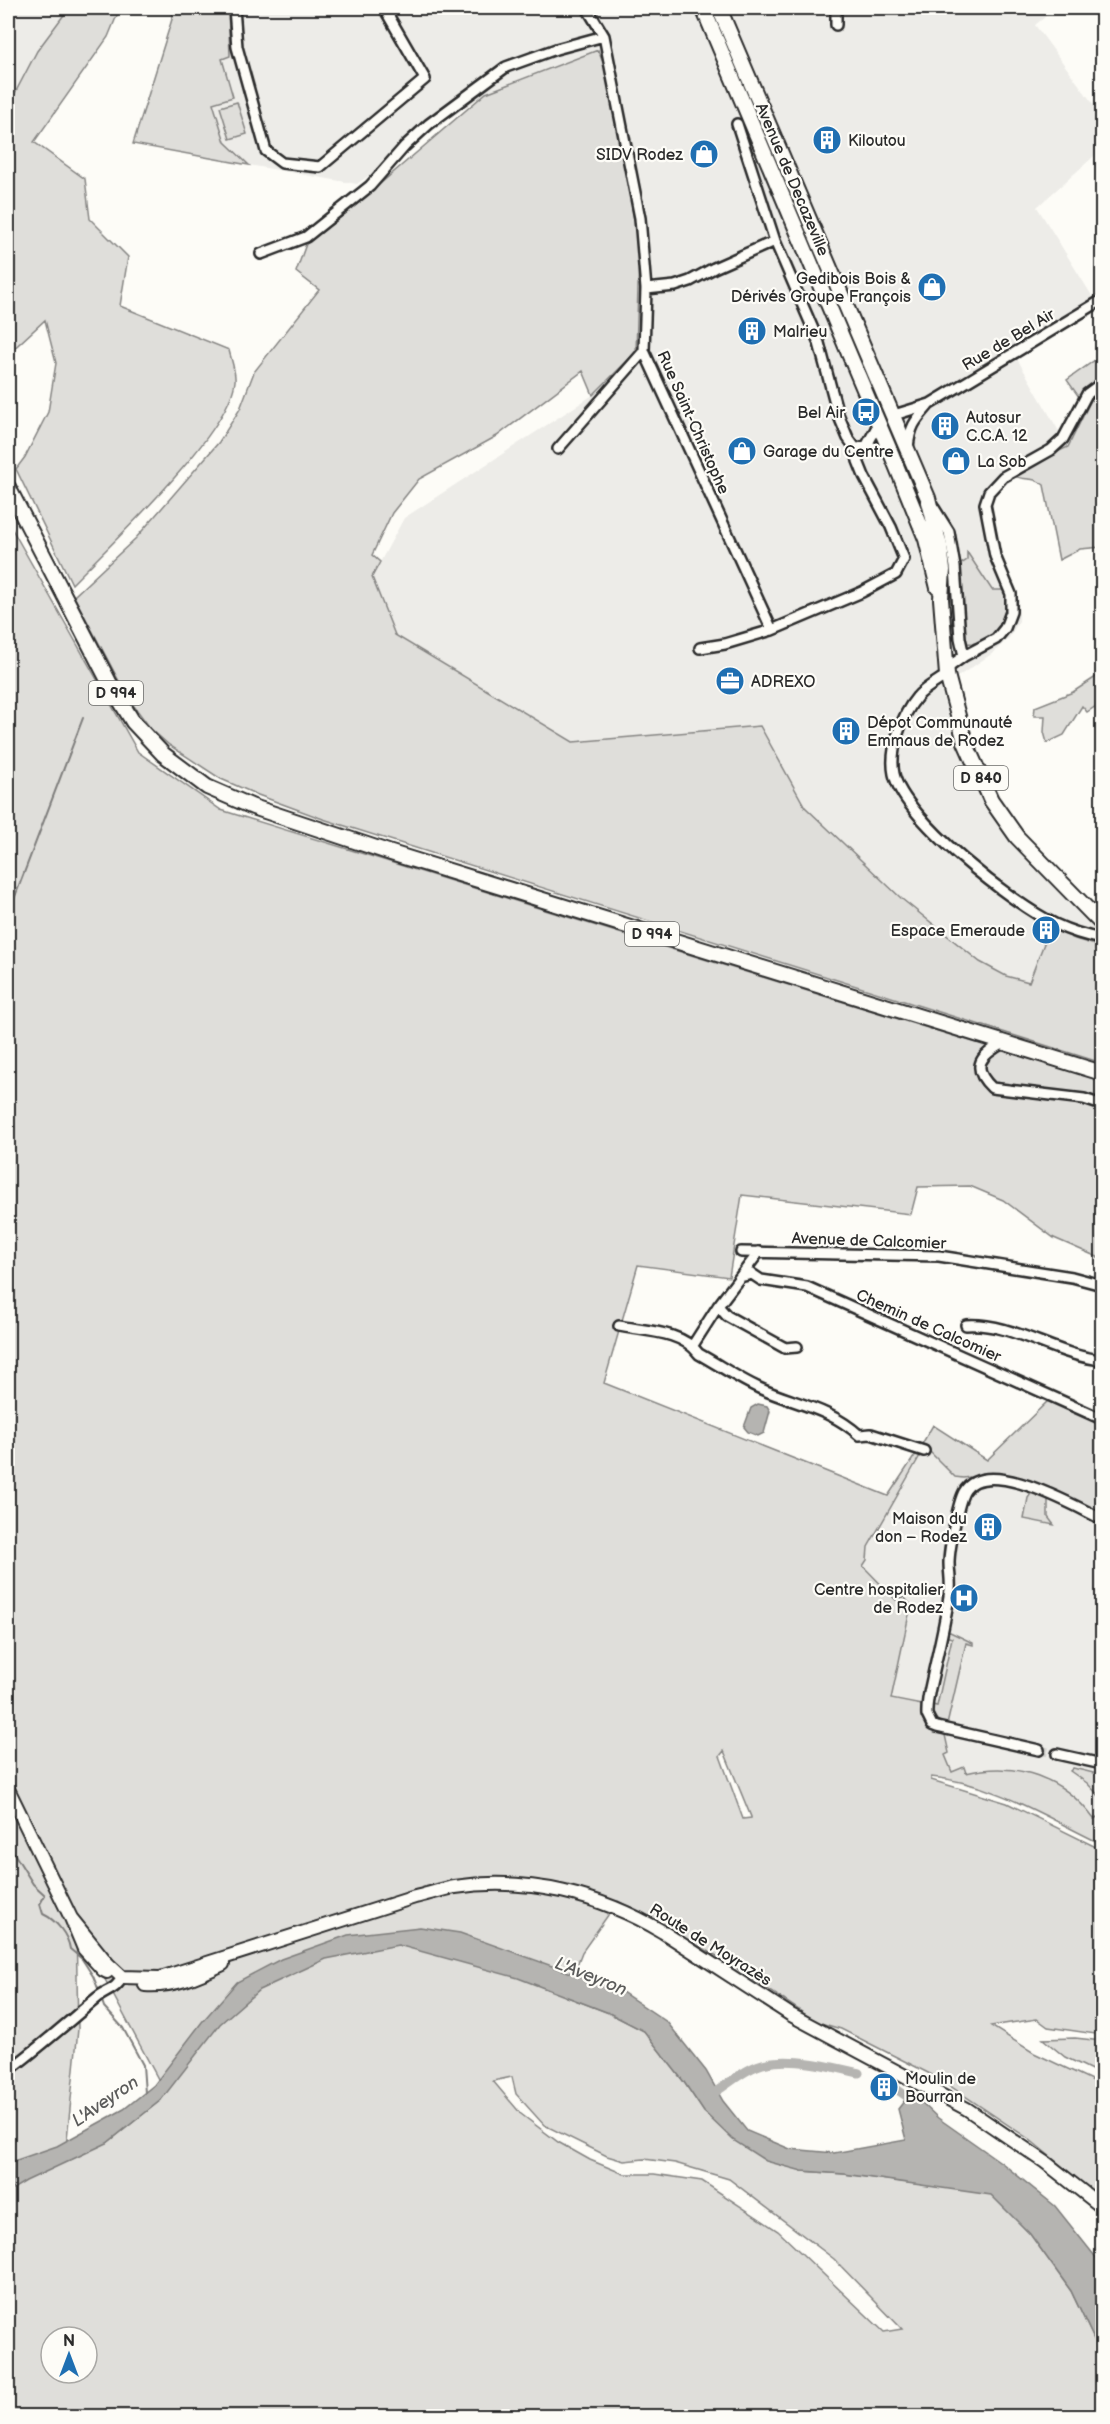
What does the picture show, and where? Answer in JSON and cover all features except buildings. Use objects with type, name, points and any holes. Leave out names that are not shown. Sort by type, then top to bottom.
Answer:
[{"type":"main road","name":"Avenue de Decazeville","points":[[703,8],[926,539],[941,599]]},
{"type":"main road","name":"Avenue de Decazeville","points":[[718,8],[928,498],[940,546],[943,570],[941,599],[946,672],[965,742],[991,800],[1017,837],[1102,924]]},
{"type":"main road","name":"D 994","points":[[8,487],[109,682],[133,722],[163,754],[207,787],[300,824],[1102,1073]]},
{"type":"street","points":[[234,8],[237,47],[266,151],[282,162],[320,167],[425,79],[384,8]]},
{"type":"street","name":"Rue Saint-Christophe","points":[[587,8],[604,36],[640,218],[646,289],[644,351],[772,630]]},
{"type":"street","points":[[836,8],[836,25]]},
{"type":"street","points":[[261,254],[306,237],[370,186],[405,146],[429,124],[506,67],[556,49],[604,36]]},
{"type":"street","points":[[700,648],[725,644],[772,630],[862,592],[896,574],[904,559],[891,527],[864,476],[856,449],[837,414],[819,343],[775,241],[737,124]]},
{"type":"street","points":[[646,289],[675,286],[690,281],[775,241]]},
{"type":"street","name":"Rue de Bel Air","points":[[894,415],[930,404],[1102,300]]},
{"type":"street","points":[[558,449],[644,351]]},
{"type":"street","points":[[1102,383],[1088,394],[1063,439],[1051,450],[1003,477],[989,492],[985,504],[995,556],[1011,594],[1011,612],[1005,628],[996,639],[964,656],[917,696],[905,717],[892,755],[894,773],[900,792],[912,809],[963,860],[1024,905],[1055,924],[1087,937],[1102,939]]},
{"type":"street","name":"Rue de Bel Air","points":[[908,448],[914,421],[930,404]]},
{"type":"street","points":[[867,445],[879,423]]},
{"type":"street","points":[[856,449],[867,445],[891,453]]},
{"type":"street","points":[[928,498],[949,532],[955,564],[960,638],[964,656]]},
{"type":"street","points":[[1003,1043],[985,1054],[980,1061],[981,1074],[992,1088],[1084,1099],[1102,1105]]},
{"type":"street","name":"Avenue de Calcomier","points":[[741,1251],[939,1256],[1072,1277],[1102,1285]]},
{"type":"street","points":[[693,1345],[718,1306],[759,1252]]},
{"type":"street","name":"Chemin de Calcomier","points":[[740,1277],[752,1274],[761,1280],[807,1287],[1102,1419]]},
{"type":"street","points":[[718,1306],[727,1316],[785,1348],[797,1347]]},
{"type":"street","points":[[966,1325],[1007,1331],[1087,1358],[1102,1360]]},
{"type":"street","points":[[619,1326],[680,1338],[693,1345],[699,1354],[759,1388],[811,1406],[845,1422],[859,1435],[871,1434],[924,1451]]},
{"type":"street","points":[[1039,1750],[937,1728],[932,1725],[927,1715],[951,1582],[949,1563],[952,1541],[964,1491],[973,1484],[986,1479],[1002,1478],[1026,1485],[1102,1519]]},
{"type":"street","points":[[1057,1754],[1102,1764]]},
{"type":"street","points":[[8,1789],[71,1918],[108,1965],[122,1977],[115,1988],[100,1995],[50,2040],[8,2071]]},
{"type":"street","name":"Route de Moyrazès","points":[[122,1977],[160,1978],[415,1897],[455,1887],[500,1884],[549,1888],[600,1901],[646,1921],[791,2015],[967,2109],[1035,2155],[1102,2207]]},
{"type":"shaded area","points":[[8,8],[69,8],[37,51],[14,95],[8,94]]},
{"type":"shaded area","points":[[69,8],[120,8],[108,37],[34,142],[85,179],[90,219],[128,257],[120,306],[229,350],[235,377],[228,403],[192,458],[72,584],[16,469],[25,457],[48,412],[56,363],[45,320],[8,354],[8,94],[14,95],[37,51]]},
{"type":"shaded area","points":[[170,8],[228,8],[230,56],[222,59],[233,97],[213,103],[225,142],[249,165],[133,144],[173,16]]},
{"type":"shaded area","points":[[228,8],[1056,8],[1035,25],[1102,116],[1102,149],[1037,207],[1094,299],[1012,350],[1068,447],[1010,474],[995,487],[988,503],[997,551],[1019,600],[1019,621],[1009,638],[993,653],[941,688],[954,740],[984,801],[1016,847],[1096,926],[1102,938],[1102,947],[1050,929],[1029,982],[1006,976],[980,962],[902,899],[805,807],[759,726],[573,742],[395,635],[372,577],[404,518],[593,395],[636,351],[629,186],[607,73],[598,50],[486,93],[357,184],[249,165],[225,142],[213,103],[233,97],[222,59]]},
{"type":"shaded area","points":[[598,50],[607,73],[629,186],[639,255],[636,352],[593,395],[583,371],[497,436],[419,479],[392,513],[372,555],[380,562],[372,577],[395,635],[573,742],[760,726],[805,807],[902,899],[980,962],[1006,976],[1029,982],[1050,928],[1102,947],[1102,1063],[323,819],[221,779],[169,745],[151,729],[128,698],[74,596],[136,538],[219,442],[240,409],[254,372],[319,290],[296,272],[306,244],[345,214],[486,93]]},
{"type":"shaded area","points":[[237,102],[247,134],[230,139],[220,107]]},
{"type":"shaded area","points":[[1102,355],[1102,380],[1079,397],[1067,380]]},
{"type":"shaded area","points":[[1102,389],[1102,547],[1080,549],[1059,560],[1044,485],[1035,480],[1010,474],[1068,447],[1092,398]]},
{"type":"shaded area","points":[[8,522],[138,752],[221,810],[999,1050],[1005,1049],[1102,1078],[1102,1100],[1097,1098],[1102,1259],[1054,1238],[1003,1200],[970,1186],[918,1187],[911,1214],[742,1195],[729,1277],[638,1265],[604,1383],[888,1496],[918,1451],[921,1454],[868,1547],[867,1560],[863,1566],[896,1600],[903,1596],[911,1605],[891,1699],[922,1705],[924,1721],[927,1725],[934,1731],[945,1735],[949,1753],[945,1755],[952,1772],[964,1767],[966,1773],[1003,1769],[1021,1771],[1038,1776],[1068,1792],[1094,1819],[1102,1814],[1102,1844],[998,1794],[954,1780],[931,1777],[931,1780],[1007,1803],[1102,1850],[1102,2035],[1048,2027],[1037,2019],[991,2026],[1034,2053],[1102,2085],[1102,2199],[1029,2139],[938,2078],[841,2029],[817,2022],[724,1960],[618,1901],[582,1952],[565,1996],[609,2013],[644,2031],[704,2112],[802,2171],[844,2174],[991,2194],[1030,2234],[1071,2291],[1102,2356],[1102,2416],[8,2416]],"holes":[[[724,1751],[751,1818],[743,1819],[720,1756]],[[76,1925],[158,2079],[161,2100],[107,2143],[67,2139],[78,2029]],[[512,2077],[516,2094],[544,2125],[607,2156],[624,2161],[644,2159],[675,2163],[729,2179],[834,2259],[902,2329],[884,2332],[778,2231],[702,2181],[654,2174],[624,2174],[590,2160],[558,2142],[521,2114],[493,2081]]]},
{"type":"shaded area","points":[[967,552],[992,590],[1004,590],[1003,619],[994,635],[978,643],[967,643],[963,629],[958,566],[967,560]]},
{"type":"shaded area","points":[[1102,673],[1102,702],[1087,712],[1082,706],[1064,735],[1047,743],[1044,732],[1045,716],[1034,716],[1035,707],[1073,692]]},
{"type":"shaded area","points":[[1050,1399],[1102,1422],[1102,1514],[1020,1478],[998,1473],[955,1477],[922,1444],[933,1425],[987,1460]]},
{"type":"shaded area","points":[[758,1404],[767,1406],[770,1411],[764,1433],[758,1436],[748,1432],[744,1427],[751,1408]]},
{"type":"shaded area","name":"Centre hospitalier de Rodez","points":[[933,1425],[987,1460],[1005,1443],[1102,1485],[1102,1844],[1008,1799],[978,1788],[931,1777],[896,1755],[854,1551]]},
{"type":"shaded area","points":[[1032,1492],[1048,1498],[1048,1517],[1054,1525],[1024,1519],[1028,1498]]},
{"type":"shaded area","points":[[950,1632],[973,1645],[966,1643],[947,1725],[935,1718],[932,1705],[937,1706],[952,1638],[945,1636]]},
{"type":"shaded area","points":[[1073,1768],[1102,1775],[1102,1799],[1087,1783],[1070,1771]]},
{"type":"shaded area","points":[[420,1927],[460,1933],[619,1990],[667,2022],[706,2071],[723,2101],[747,2131],[790,2149],[834,2153],[906,2140],[898,2109],[905,2100],[916,2097],[938,2118],[1002,2163],[1055,2206],[1102,2265],[1102,2356],[1071,2291],[1030,2234],[991,2195],[844,2174],[802,2171],[766,2161],[733,2140],[704,2112],[644,2031],[609,2013],[518,1978],[398,1945],[326,1959],[259,1990],[220,2024],[161,2100],[107,2143],[26,2181],[8,2192],[8,2163],[57,2146],[124,2109],[154,2085],[202,2022],[237,1982],[281,1959],[348,1935]]},
{"type":"shaded area","points":[[1075,2038],[1102,2041],[1102,2075],[1065,2057],[1043,2039]]},
{"type":"waterway","points":[[8,915],[83,718]]},
{"type":"waterway","points":[[8,1830],[12,1850],[33,1884],[45,1895],[40,1904],[43,1914],[61,1928],[70,1949],[82,1959],[99,1991]]},
{"type":"waterway","name":"L'Aveyron","points":[[102,2001],[104,2007],[123,2028],[143,2065],[145,2093]]},
{"type":"waterway","points":[[707,2097],[743,2073],[759,2065],[777,2061],[801,2062],[859,2073]]},
{"type":"waterway","points":[[895,2088],[909,2098]]},
{"type":"tunnel","points":[[1039,1750],[1057,1754]]},
{"type":"place","name":"Kiloutou","points":[[827,140]]},
{"type":"place","name":"SIDV Rodez","points":[[704,154]]},
{"type":"place","name":"Gedibois Bois & Dérivés Groupe François","points":[[932,287]]},
{"type":"place","name":"Malrieu","points":[[752,331]]},
{"type":"place","name":"Bel Air","points":[[866,412]]},
{"type":"place","name":"Autosur C.C.A. 12","points":[[945,426]]},
{"type":"place","name":"Garage du Centre","points":[[742,451]]},
{"type":"place","name":"La Sob","points":[[956,461]]},
{"type":"place","name":"ADREXO","points":[[730,681]]},
{"type":"place","name":"Dépot Communauté Emmaus de Rodez","points":[[846,731]]},
{"type":"place","name":"Espace Emeraude","points":[[1046,930]]},
{"type":"place","name":"Maison du don – Rodez","points":[[988,1527]]},
{"type":"place","name":"Centre hospitalier de Rodez","points":[[964,1598]]},
{"type":"place","name":"Moulin de Bourran","points":[[884,2087]]}]
